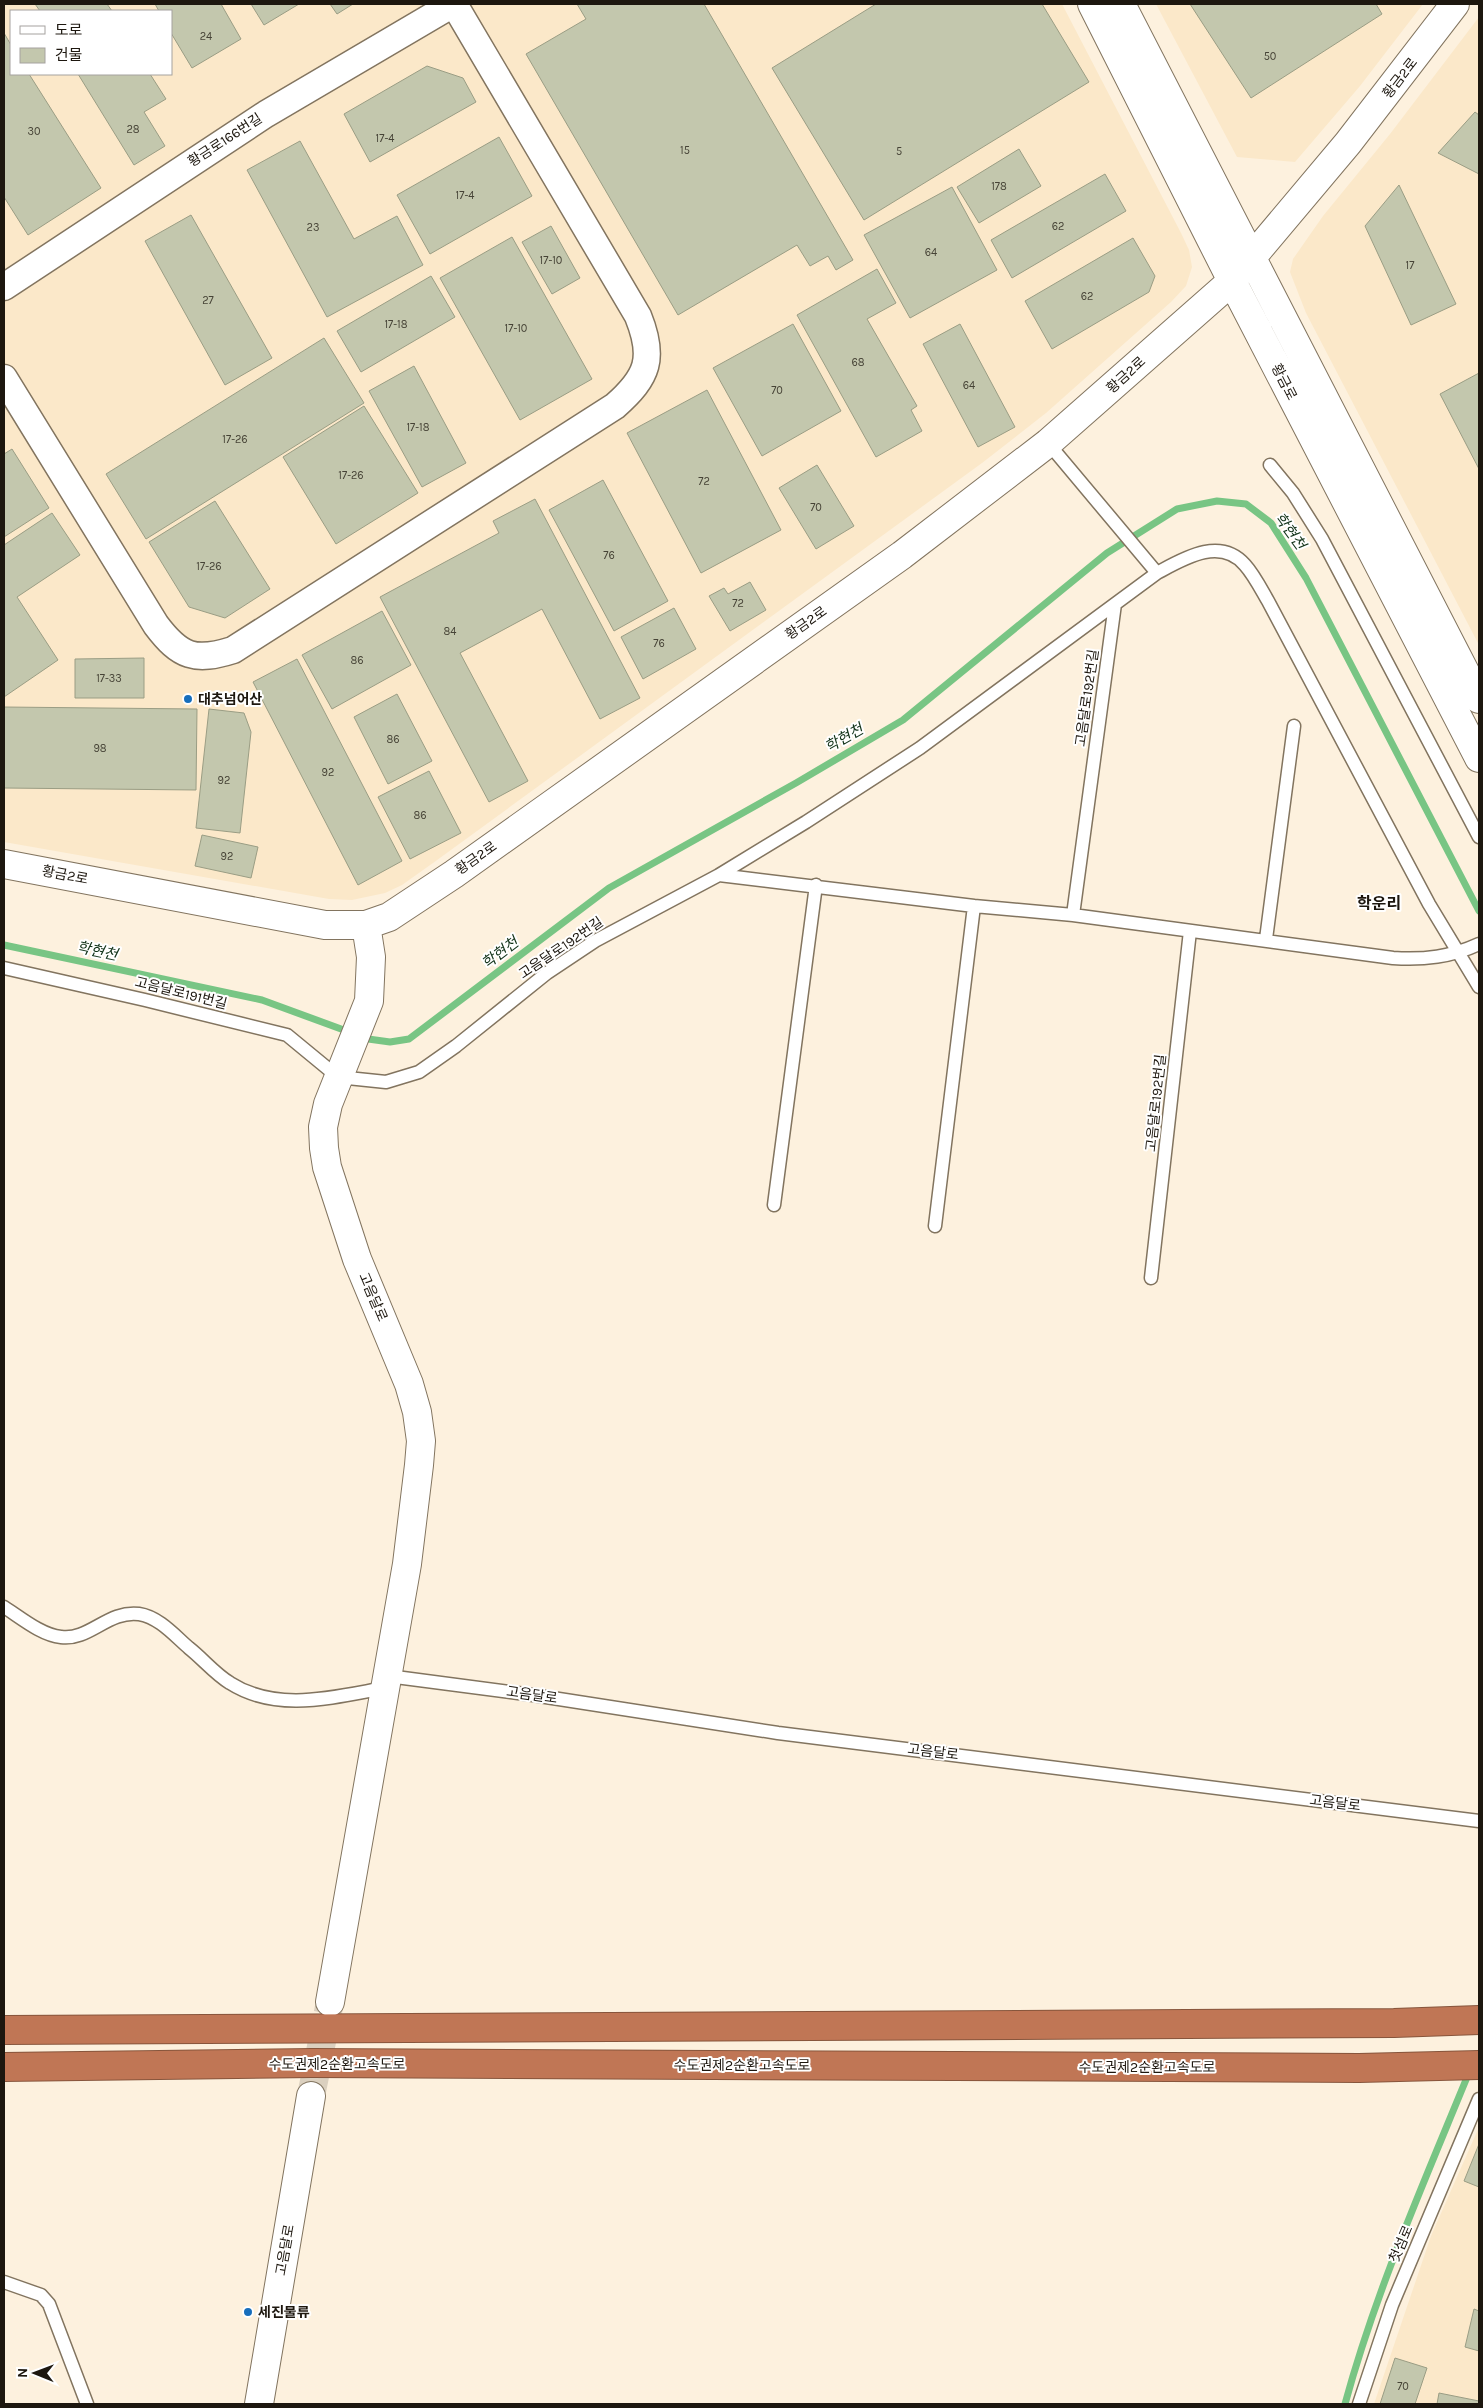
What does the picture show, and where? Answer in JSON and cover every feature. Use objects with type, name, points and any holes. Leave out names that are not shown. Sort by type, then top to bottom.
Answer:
[{"type":"highway","points":[[4,2030],[1394,2023],[1479,2020]]},
{"type":"highway","name":"수도권제2순환고속도로","points":[[4,2067],[332,2063],[1359,2068],[1479,2064]]},
{"type":"street","name":"황금로166번길","points":[[4,287],[258,119],[453,4]]},
{"type":"street","points":[[4,378],[156,626],[168,642],[181,652],[197,656],[214,655],[233,650],[615,406],[632,391],[644,374],[648,358],[646,336],[638,316],[453,4]]},
{"type":"street","name":"황금로","points":[[1092,4],[1232,281],[1479,758]]},
{"type":"street","name":"황금로","points":[[1121,4],[1479,699]]},
{"type":"street","name":"황금2로","points":[[4,864],[325,924],[366,925],[389,917],[462,868],[902,555],[1048,443],[1232,281],[1348,143],[1456,4]]},
{"type":"street","name":"고음달로","points":[[330,2002],[407,1564],[417,1495],[421,1441],[417,1412],[409,1384],[357,1259],[327,1168],[323,1127],[341,1068],[364,1018],[369,1001],[371,957],[366,925]]},
{"type":"street","name":"고음달로","points":[[259,2404],[311,2096]]},
{"type":"lane","points":[[1048,443],[1157,573]]},
{"type":"lane","points":[[1270,465],[1293,493],[1322,539],[1479,837]]},
{"type":"lane","name":"고음달로192번길","points":[[341,1068],[386,1082],[419,1072],[456,1046],[547,973],[595,941],[719,875],[806,822],[920,748],[1157,573],[1184,559],[1210,550],[1228,554],[1244,564],[1268,601],[1469,949],[1479,987]]},
{"type":"lane","name":"고음달로192번길","points":[[1073,915],[1115,604]]},
{"type":"lane","points":[[1266,940],[1294,726]]},
{"type":"lane","points":[[719,875],[816,885],[974,906],[1073,915],[1393,958],[1433,958],[1469,949]]},
{"type":"lane","points":[[774,1205],[816,885]]},
{"type":"lane","points":[[935,1226],[974,906]]},
{"type":"lane","name":"고음달로192번길","points":[[1151,1278],[1190,931]]},
{"type":"lane","name":"고음달로191번길","points":[[4,968],[287,1035],[341,1068]]},
{"type":"lane","name":"고음달로","points":[[4,1607],[43,1631],[60,1637],[72,1637],[120,1615],[140,1614],[157,1621],[228,1682],[247,1692],[267,1699],[290,1701],[319,1699],[386,1682],[533,1695],[778,1733],[1479,1821]]},
{"type":"lane","name":"첫섬로","points":[[1359,2404],[1392,2305],[1479,2099]]},
{"type":"lane","points":[[4,2282],[29,2289],[41,2295],[49,2304],[87,2404]]},
{"type":"shaded area","points":[[4,4],[1062,4],[1189,250],[1192,267],[1186,286],[1171,302],[1046,413],[982,463],[433,863],[402,885],[385,893],[352,900],[329,899],[4,842]]},
{"type":"shaded area","points":[[1156,4],[1423,4],[1360,86],[1295,162],[1237,157]]},
{"type":"shaded area","points":[[1479,17],[1479,645],[1306,313],[1290,272],[1293,259],[1323,216],[1390,134]]},
{"type":"shaded area","points":[[1479,2127],[1479,2404],[1374,2404],[1431,2236]]},
{"type":"building","points":[[35,4],[107,4],[111,10],[39,10]]},
{"type":"building","points":[[155,4],[221,4],[241,39],[192,68],[172,35],[172,10],[158,10]]},
{"type":"building","points":[[251,4],[299,4],[264,25]]},
{"type":"building","points":[[330,4],[353,4],[337,14]]},
{"type":"building","points":[[577,4],[704,4],[853,260],[836,270],[828,256],[810,266],[797,245],[678,315],[526,54],[586,19]]},
{"type":"building","points":[[876,4],[1042,4],[1089,82],[864,220],[772,68]]},
{"type":"building","points":[[1190,4],[1376,4],[1382,14],[1251,98]]},
{"type":"building","points":[[4,33],[10,43],[10,75],[30,75],[101,188],[28,235],[4,197]]},
{"type":"building","points":[[427,66],[463,78],[476,102],[370,162],[344,114]]},
{"type":"building","points":[[79,75],[151,75],[166,99],[144,112],[165,146],[134,165]]},
{"type":"building","points":[[1475,112],[1479,115],[1479,174],[1438,153]]},
{"type":"building","points":[[499,137],[532,196],[430,254],[397,195]]},
{"type":"building","points":[[300,141],[354,239],[397,216],[423,265],[327,317],[247,170]]},
{"type":"building","points":[[1019,149],[1041,186],[979,223],[957,187]]},
{"type":"building","points":[[1105,174],[1126,211],[1012,278],[991,240]]},
{"type":"building","points":[[1399,185],[1456,304],[1411,325],[1365,226]]},
{"type":"building","points":[[952,187],[997,270],[910,318],[864,235]]},
{"type":"building","points":[[191,215],[272,358],[225,385],[145,241]]},
{"type":"building","points":[[551,226],[580,278],[552,294],[522,242]]},
{"type":"building","points":[[512,237],[592,379],[520,420],[440,278]]},
{"type":"building","points":[[1133,238],[1155,276],[1149,292],[1052,349],[1025,301]]},
{"type":"building","points":[[877,269],[896,303],[867,319],[917,406],[911,410],[922,431],[876,457],[797,315]]},
{"type":"building","points":[[431,276],[455,317],[361,372],[337,331]]},
{"type":"building","points":[[793,324],[841,411],[762,456],[713,368]]},
{"type":"building","points":[[960,324],[1015,427],[978,447],[923,344]]},
{"type":"building","points":[[324,338],[364,403],[146,539],[106,474]]},
{"type":"building","points":[[414,366],[466,463],[422,487],[369,391]]},
{"type":"building","points":[[1479,373],[1479,469],[1440,394]]},
{"type":"building","points":[[707,390],[781,530],[701,573],[627,433]]},
{"type":"building","points":[[364,406],[418,493],[336,544],[283,457]]},
{"type":"building","points":[[12,449],[49,508],[4,537],[4,454]]},
{"type":"building","points":[[817,465],[854,526],[816,549],[779,488]]},
{"type":"building","points":[[603,480],[668,601],[614,631],[549,510]]},
{"type":"building","points":[[535,499],[640,698],[600,719],[542,609],[460,653],[528,781],[489,802],[380,597],[499,533],[493,521]]},
{"type":"building","points":[[215,501],[270,589],[225,618],[189,607],[149,542]]},
{"type":"building","points":[[52,513],[80,555],[17,597],[58,660],[4,697],[4,545]]},
{"type":"building","points":[[750,582],[766,610],[730,631],[709,596],[724,588],[728,594]]},
{"type":"building","points":[[674,608],[696,649],[643,679],[621,637]]},
{"type":"building","points":[[382,611],[411,665],[332,709],[302,655]]},
{"type":"building","points":[[144,658],[144,698],[75,698],[75,659]]},
{"type":"building","points":[[297,659],[402,861],[358,885],[253,682]]},
{"type":"building","points":[[397,694],[432,761],[388,784],[354,717]]},
{"type":"building","points":[[4,707],[197,709],[196,790],[4,788]]},
{"type":"building","points":[[209,709],[244,713],[251,732],[240,833],[196,828]]},
{"type":"building","points":[[429,771],[461,833],[410,859],[378,797]]},
{"type":"building","points":[[202,835],[258,847],[251,878],[195,866]]},
{"type":"building","points":[[1479,2144],[1479,2187],[1464,2181]]},
{"type":"building","points":[[1474,2309],[1479,2311],[1479,2351],[1465,2347]]},
{"type":"building","points":[[1395,2358],[1427,2368],[1415,2404],[1380,2404]]},
{"type":"building","points":[[1439,2393],[1479,2401],[1479,2404],[1437,2404]]},
{"type":"waterway","name":"학현천","points":[[361,1038],[390,1042],[409,1039],[609,888],[796,783],[903,720],[1107,553],[1177,509],[1217,501],[1246,504],[1271,523],[1306,578],[1479,911]]},
{"type":"waterway","name":"학현천","points":[[4,945],[262,1000],[352,1033]]},
{"type":"waterway","points":[[1345,2404],[1357,2361],[1386,2277],[1470,2070]]},
{"type":"tunnel","points":[[311,2096],[329,2007]]},
{"type":"place","name":"대추넘어산","points":[[188,699]]},
{"type":"place","name":"세진물류","points":[[248,2312]]},
{"type":"district","name":"학운리","points":[[1379,903]]}]
